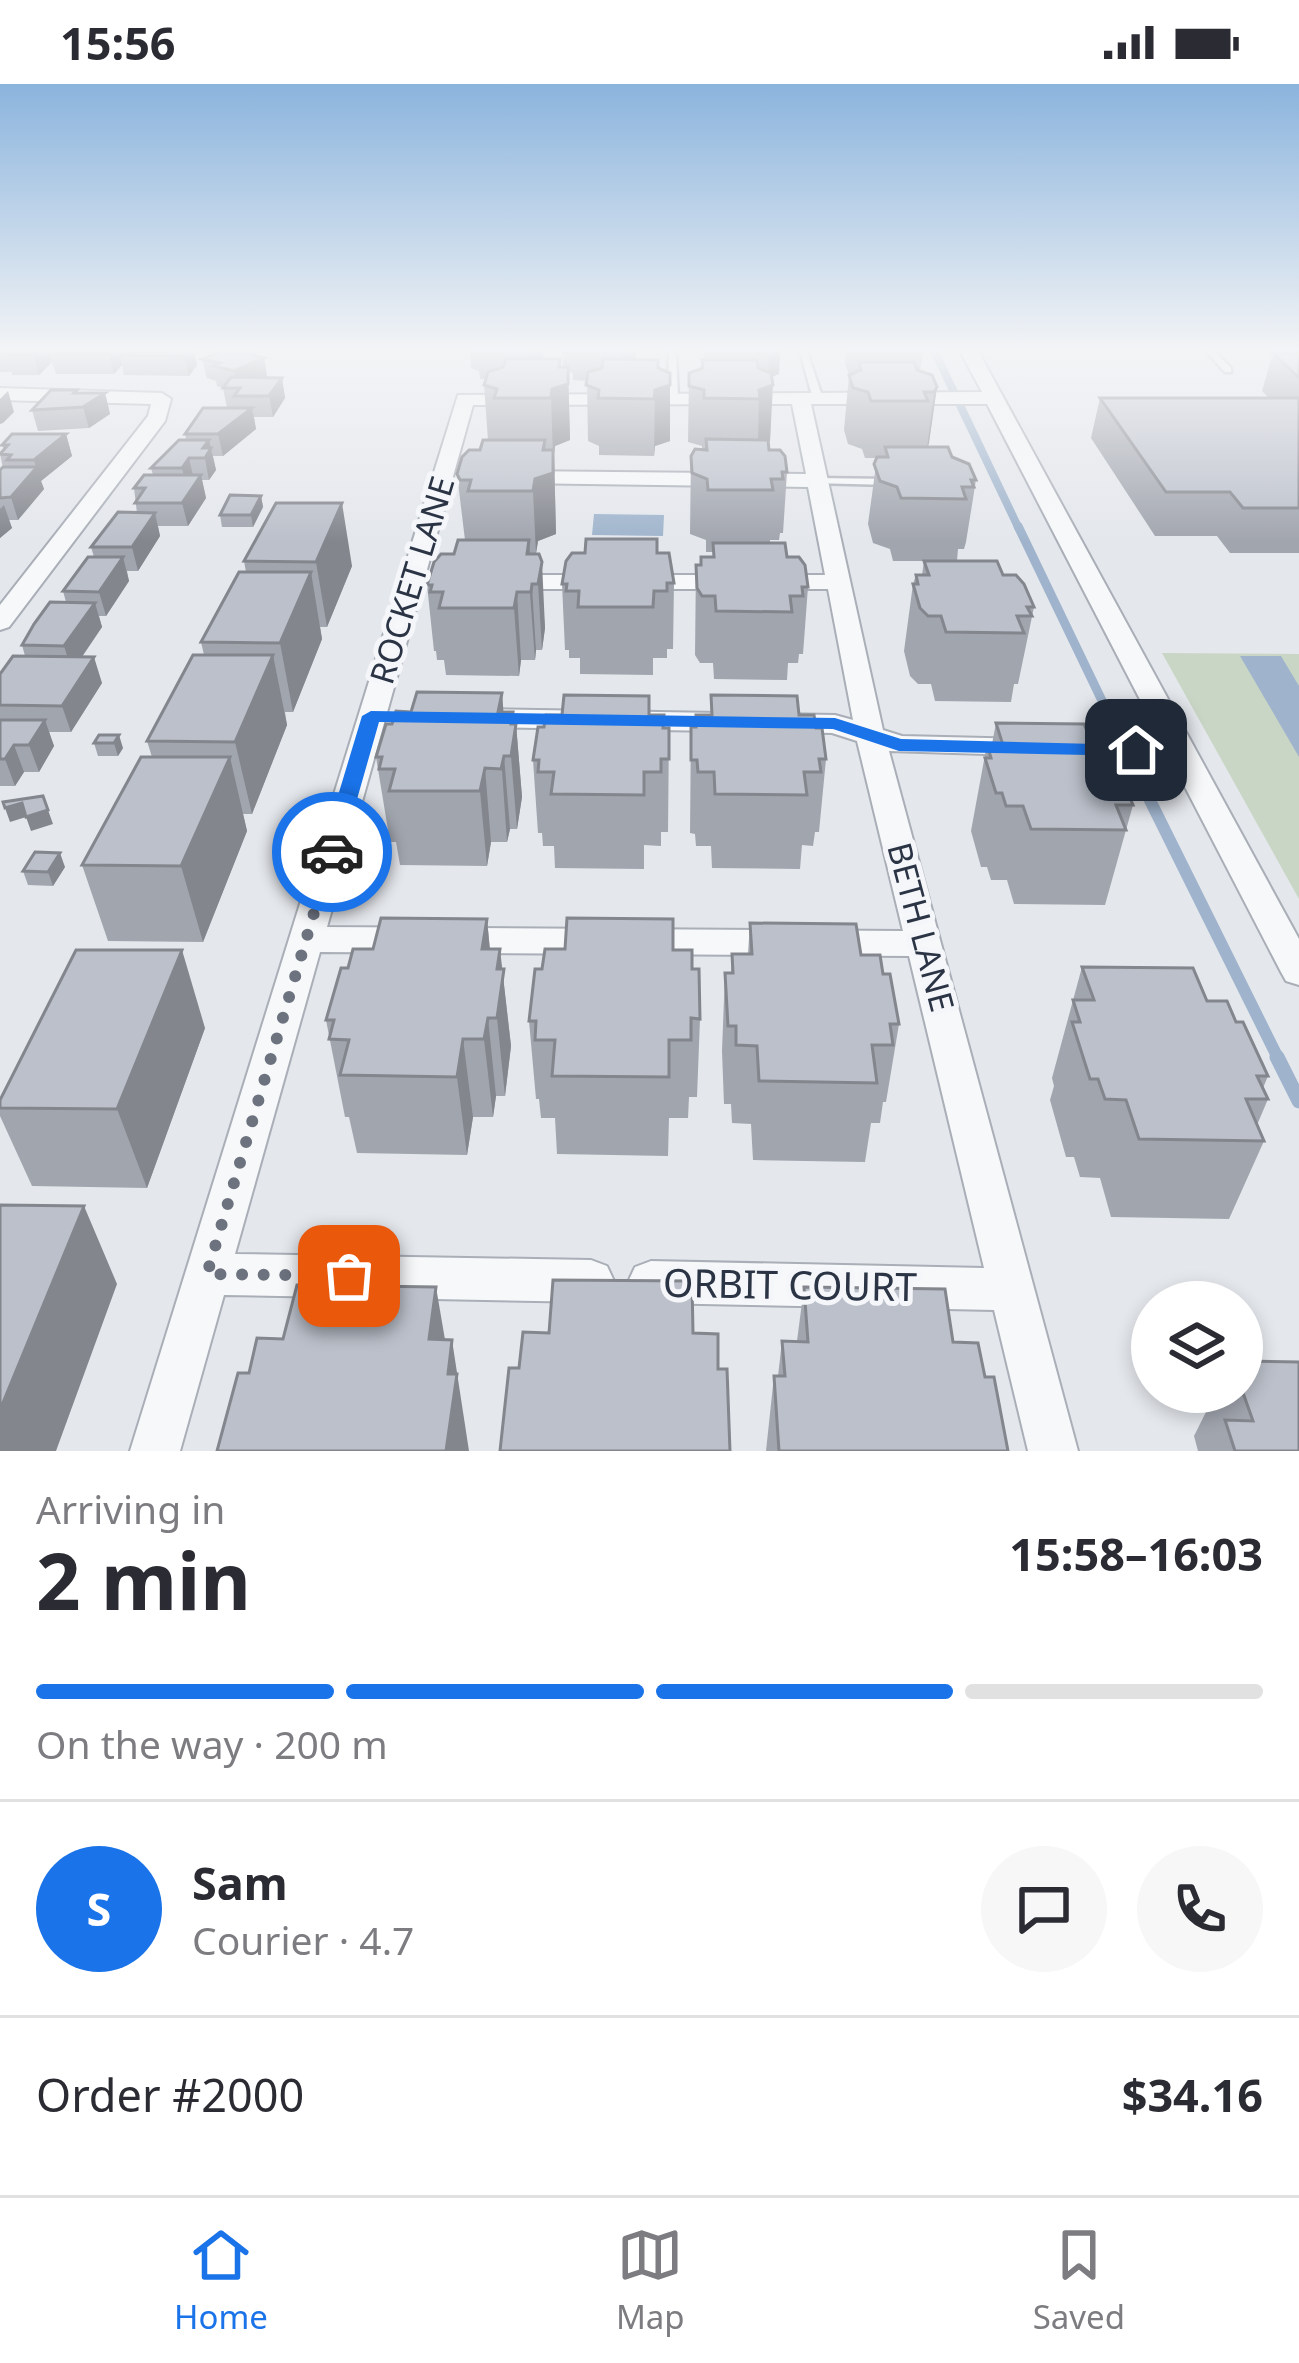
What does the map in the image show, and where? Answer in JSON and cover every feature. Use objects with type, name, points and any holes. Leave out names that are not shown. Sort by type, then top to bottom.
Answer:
[{"type":"street","points":[[0,622],[158,415]]},
{"type":"street","name":"ROCKET LANE","points":[[154,1451],[306,939],[383,716],[423,582],[466,477],[465,415]]},
{"type":"street","name":"BETH LANE","points":[[810,415],[816,481],[870,736],[927,944],[1053,1451]]},
{"type":"street","points":[[1003,415],[1299,972]]},
{"type":"street","points":[[466,477],[816,481]]},
{"type":"street","points":[[482,582],[837,582]]},
{"type":"street","points":[[441,717],[835,724],[899,745],[1183,751]]},
{"type":"street","points":[[306,939],[927,944]]},
{"type":"street","name":"ORBIT COURT","points":[[207,1274],[1012,1289]]},
{"type":"lane","points":[[816,481],[899,482]]},
{"type":"green space","points":[[1162,653],[1299,654],[1299,899]]},
{"type":"water","points":[[594,514],[664,515],[663,536],[592,535]]},
{"type":"water","points":[[1240,656],[1281,656],[1299,686],[1299,757]]},
{"type":"building","points":[[198,415],[243,415],[218,434],[185,434]]},
{"type":"building","points":[[1112,415],[1299,415],[1299,508],[1243,508],[1230,492],[1166,492]]},
{"type":"building","points":[[12,434],[66,434],[34,460],[7,460],[11,455],[0,454]]},
{"type":"building","points":[[706,439],[768,440],[769,450],[780,450],[785,456],[787,472],[782,472],[783,479],[771,479],[773,490],[708,490],[707,479],[692,473],[691,456],[695,449],[707,450]]},
{"type":"building","points":[[179,440],[209,440],[203,448],[211,448],[205,458],[189,458],[182,468],[151,468]]},
{"type":"building","points":[[483,440],[545,440],[543,450],[553,450],[553,473],[535,479],[533,491],[468,491],[471,480],[460,480],[457,474],[462,457],[469,450],[480,450]]},
{"type":"building","points":[[885,447],[948,447],[952,457],[969,464],[974,487],[962,487],[966,499],[901,498],[897,487],[880,481],[874,464],[877,457],[888,457]]},
{"type":"building","points":[[3,467],[37,467],[11,497],[0,498]]},
{"type":"building","points":[[144,475],[201,475],[182,503],[135,503],[145,488],[134,488]]},
{"type":"building","points":[[230,495],[261,496],[251,515],[220,515]]},
{"type":"building","points":[[276,503],[342,503],[316,562],[244,561]]},
{"type":"building","points":[[118,512],[155,513],[132,547],[91,547]]},
{"type":"building","points":[[586,539],[657,539],[657,553],[669,553],[674,583],[667,583],[667,591],[654,591],[653,607],[578,607],[579,591],[566,591],[567,584],[562,584],[566,561],[572,553],[585,553]]},
{"type":"building","points":[[458,540],[529,540],[527,554],[539,554],[542,562],[538,584],[532,584],[531,592],[517,592],[514,608],[439,608],[443,592],[430,592],[432,585],[427,585],[434,562],[441,554],[454,554]]},
{"type":"building","points":[[713,543],[785,543],[787,557],[799,557],[805,565],[808,587],[802,587],[803,596],[790,596],[792,612],[716,611],[715,596],[702,596],[697,588],[696,565],[701,565],[701,557],[714,557]]},
{"type":"building","points":[[88,557],[123,557],[99,592],[63,591]]},
{"type":"building","points":[[924,561],[997,561],[1003,575],[1016,575],[1024,584],[1034,607],[1027,607],[1032,616],[1017,616],[1024,633],[946,632],[941,616],[928,616],[920,608],[913,584],[918,584],[916,575],[929,575]]},
{"type":"building","points":[[239,572],[311,572],[280,643],[201,642]]},
{"type":"building","points":[[50,602],[95,603],[64,646],[22,645],[34,624]]},
{"type":"building","points":[[193,655],[273,655],[235,742],[147,741]]},
{"type":"building","points":[[13,656],[94,657],[62,706],[0,705],[0,674]]},
{"type":"building","points":[[417,692],[502,693],[498,712],[513,712],[511,724],[516,724],[511,756],[504,756],[501,769],[485,768],[480,791],[389,791],[395,769],[379,769],[382,757],[376,757],[386,724],[392,724],[396,711],[411,712]]},
{"type":"building","points":[[564,695],[649,696],[649,715],[664,715],[663,728],[669,728],[669,759],[661,759],[661,772],[644,772],[644,795],[551,794],[554,772],[538,772],[539,760],[533,760],[538,727],[544,727],[546,715],[562,715]]},
{"type":"building","points":[[711,695],[797,696],[799,715],[814,715],[816,728],[822,728],[826,759],[819,759],[821,772],[804,772],[807,795],[715,794],[714,772],[698,772],[697,760],[691,760],[691,727],[696,727],[696,715],[712,715]]},
{"type":"building","points":[[0,720],[45,720],[29,745],[14,745],[0,759]]},
{"type":"building","points":[[996,723],[1084,724],[1093,745],[1108,745],[1114,758],[1120,758],[1135,791],[1127,791],[1133,805],[1116,805],[1126,830],[1031,829],[1023,806],[1006,806],[1002,793],[996,793],[985,758],[991,758],[987,744],[1003,745]]},
{"type":"building","points":[[99,735],[119,735],[114,743],[94,743]]},
{"type":"building","points":[[141,757],[230,757],[181,866],[82,865]]},
{"type":"building","points":[[43,796],[48,810],[26,817],[22,803],[5,808],[3,802]]},
{"type":"building","points":[[35,852],[60,853],[48,872],[23,871]]},
{"type":"building","points":[[381,918],[487,919],[482,949],[500,949],[497,969],[504,969],[497,1018],[488,1018],[484,1039],[463,1039],[457,1077],[340,1075],[349,1040],[329,1039],[334,1020],[326,1020],[341,968],[348,968],[353,949],[373,949]]},
{"type":"building","points":[[567,918],[673,919],[673,950],[692,950],[692,969],[699,969],[700,1019],[691,1018],[691,1040],[669,1040],[669,1077],[552,1076],[555,1040],[535,1040],[536,1021],[529,1021],[535,969],[542,969],[545,949],[565,949]]},
{"type":"building","points":[[750,923],[856,924],[861,955],[880,955],[883,974],[890,974],[899,1024],[890,1024],[893,1045],[872,1045],[877,1083],[759,1081],[757,1046],[736,1045],[736,1026],[728,1026],[725,973],[733,973],[732,954],[752,954]]},
{"type":"building","points":[[76,950],[182,950],[117,1109],[0,1108],[0,1100]]},
{"type":"building","points":[[1082,967],[1193,968],[1207,1001],[1227,1001],[1236,1022],[1243,1022],[1268,1076],[1257,1076],[1268,1099],[1246,1099],[1264,1141],[1139,1139],[1126,1100],[1105,1099],[1098,1079],[1090,1079],[1072,1022],[1080,1022],[1073,1000],[1094,1000]]},
{"type":"building","points":[[0,1205],[84,1206],[0,1410]]},
{"type":"building","points":[[553,1280],[692,1281],[693,1333],[718,1334],[718,1369],[727,1369],[730,1451],[500,1451],[509,1368],[519,1368],[523,1332],[549,1333]]},
{"type":"building","points":[[297,1285],[436,1287],[429,1339],[452,1340],[448,1374],[457,1374],[446,1451],[217,1451],[238,1373],[249,1373],[257,1338],[283,1339]]},
{"type":"building","points":[[804,1287],[945,1289],[953,1342],[978,1343],[985,1377],[994,1377],[1008,1451],[779,1451],[774,1376],[785,1376],[782,1341],[808,1342]]},
{"type":"building","points":[[1263,1361],[1299,1362],[1299,1451],[1235,1451],[1225,1420],[1253,1421],[1250,1413],[1263,1413]]},
{"type":"waterway","points":[[965,415],[1019,529]]},
{"type":"waterway","points":[[1018,526],[1119,736]]},
{"type":"waterway","points":[[1129,758],[1279,1060]]},
{"type":"waterway","points":[[1277,1057],[1299,1101]]},
{"type":"way so far","points":[[332,852],[207,1274],[349,1276]]},
{"type":"route","points":[[332,852],[371,716],[835,724],[899,745],[1136,750]]}]
